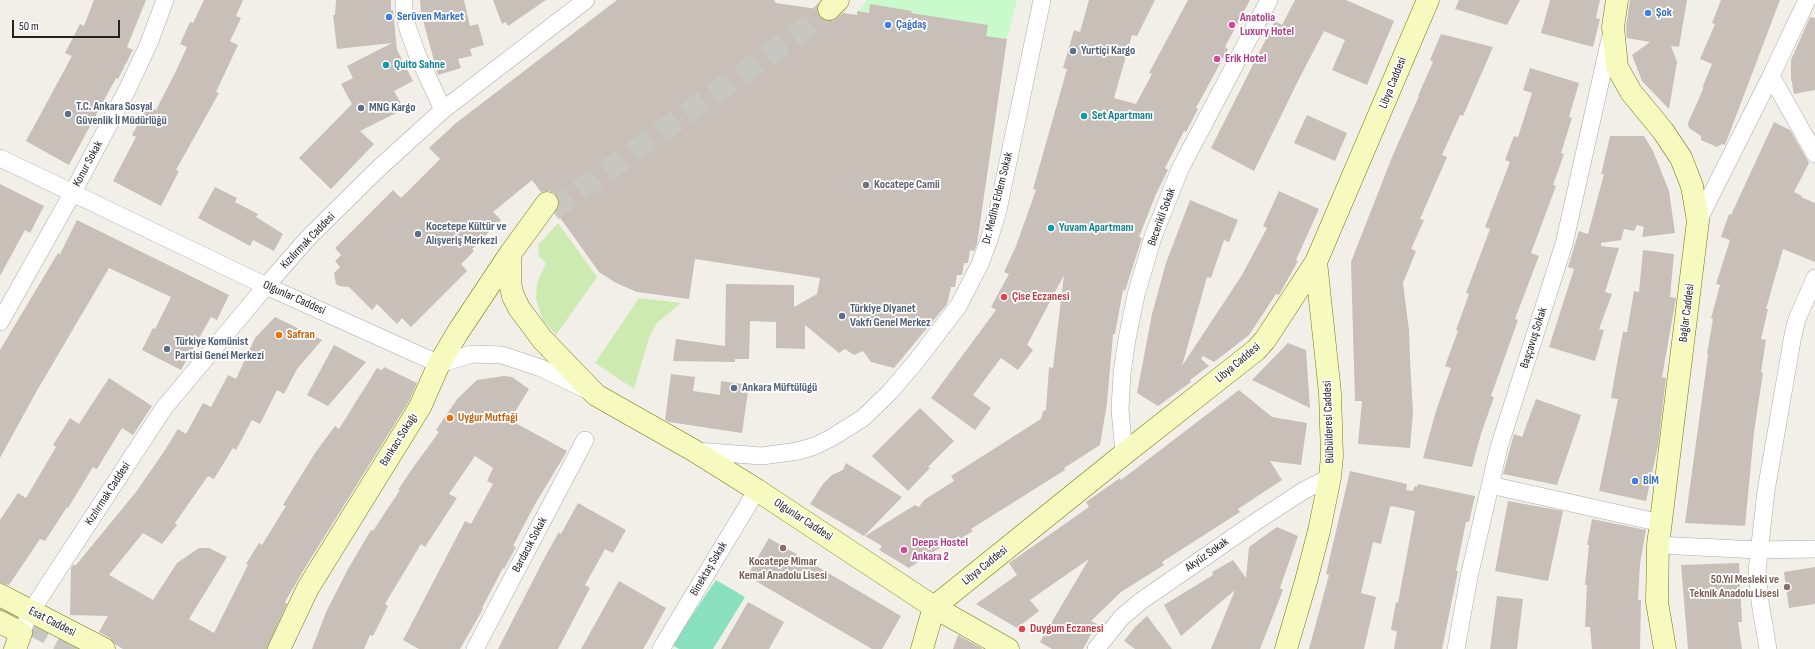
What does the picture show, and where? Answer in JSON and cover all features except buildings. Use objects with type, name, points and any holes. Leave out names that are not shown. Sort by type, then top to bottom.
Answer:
[{"type":"main road","name":"Libya Caddesi","points":[[934,607],[1256,350],[1265,340],[1316,262],[1428,0]]},
{"type":"main road","name":"Bağlar Caddesi","points":[[1617,0],[1613,27],[1617,67],[1631,92],[1663,131],[1680,158],[1692,186],[1698,221],[1658,545],[1657,602],[1665,649]]},
{"type":"main road","name":"Bankacı Sokağı","points":[[279,649],[308,588],[420,407],[439,364],[458,332],[510,254],[524,235],[550,207]]},
{"type":"main road","name":"Olgunlar Caddesi","points":[[510,254],[510,283],[513,296],[528,323],[596,394],[693,450],[757,490],[934,607],[1008,649]]},
{"type":"main road","name":"Bülbülderesi Caddesi","points":[[1286,649],[1308,574],[1330,477],[1332,456],[1330,393],[1316,262]]},
{"type":"main road","name":"Esat Caddesi","points":[[0,595],[104,649]]},
{"type":"main road","points":[[922,649],[934,607]]},
{"type":"main road","name":"Esat Caddesi","points":[[0,622],[18,641]]},
{"type":"street","name":"Konur Sokak","points":[[0,322],[72,194],[127,90],[149,43],[165,0]]},
{"type":"street","points":[[404,0],[406,22],[414,47],[443,110]]},
{"type":"street","name":"Kızılırmak Caddesi","points":[[18,641],[31,611],[164,408],[266,286],[314,233],[379,168],[443,110],[586,0]]},
{"type":"street","name":"Dr. Mediha Eldem Sokak","points":[[693,450],[762,456],[798,451],[815,446],[863,418],[890,392],[918,359],[959,305],[980,264],[990,237],[998,210],[1042,0]]},
{"type":"street","name":"Becerikli Sokak","points":[[1124,454],[1120,409],[1123,366],[1136,295],[1153,237],[1180,169],[1269,0]]},
{"type":"street","points":[[1698,221],[1771,76],[1807,0]]},
{"type":"street","name":"Başçavuş Sokak","points":[[1456,649],[1490,485],[1510,411],[1564,244],[1613,27]]},
{"type":"street","points":[[1771,76],[1815,154]]},
{"type":"street","name":"Olgunlar Caddesi","points":[[0,158],[72,194],[266,286],[439,364],[472,354],[502,355],[541,368],[596,394]]},
{"type":"street","points":[[1768,649],[1760,602],[1757,571],[1766,491],[1793,335],[1797,319],[1815,278]]},
{"type":"street","name":"Bardacık Sokak","points":[[475,649],[585,440]]},
{"type":"street","name":"Akyüz Sokak","points":[[1096,649],[1122,617],[1141,601],[1254,523],[1303,491],[1330,477]]},
{"type":"street","points":[[1490,485],[1661,522]]},
{"type":"street","name":"Binektaş Sokak","points":[[664,648],[757,490]]},
{"type":"street","points":[[1658,545],[1759,550],[1815,549]]},
{"type":"green space","points":[[867,0],[1017,0],[1007,39],[986,36],[988,25],[911,13],[911,11],[871,4],[869,12],[859,11]]},
{"type":"green space","points":[[558,223],[597,277],[556,335],[543,320],[536,300],[537,283],[546,263],[539,256],[538,245]]},
{"type":"green space","points":[[639,298],[681,303],[657,323],[649,338],[634,389],[595,363]]},
{"type":"green space","points":[[716,580],[745,597],[713,649],[679,649],[672,645]]},
{"type":"tunnel","points":[[552,210],[802,31],[829,9]]},
{"type":"tunnel","points":[[0,608],[78,649]]},
{"type":"place","name":"Şok","points":[[1648,13]]},
{"type":"place","name":"Serüven Market","points":[[389,17]]},
{"type":"place","name":"Çağdaş","points":[[888,25]]},
{"type":"place","name":"Anatolia Luxury Hotel","points":[[1232,25]]},
{"type":"place","name":"Yurtiçi Kargo","points":[[1073,51]]},
{"type":"place","name":"Erik Hotel","points":[[1217,59]]},
{"type":"place","name":"Quito Sahne","points":[[386,65]]},
{"type":"place","name":"MNG Kargo","points":[[361,108]]},
{"type":"place","name":"T.C. Ankara Sosyal Güvenlik İl Müdürlüğü","points":[[68,114]]},
{"type":"place","name":"Set Apartmanı","points":[[1084,116]]},
{"type":"place","name":"Kocatepe Camii","points":[[866,185]]},
{"type":"place","name":"Yuvam Apartmanı","points":[[1051,228]]},
{"type":"place","name":"Kocetepe Kültür ve Alışveriş Merkezi","points":[[418,234]]},
{"type":"place","name":"Çise Eczanesi","points":[[1004,297]]},
{"type":"place","name":"Türkiye Diyanet Vakfı Genel Merkez","points":[[842,316]]},
{"type":"place","name":"Safran","points":[[279,335]]},
{"type":"place","name":"Türkiye Komünist Partisi Genel Merkezi","points":[[167,349]]},
{"type":"place","name":"Ankara Müftülügü","points":[[734,388]]},
{"type":"place","name":"Uygur Mutfaği","points":[[450,418]]},
{"type":"place","name":"BİM","points":[[1635,481]]},
{"type":"place","name":"Kocatepe Mimar Kemal Anadolu Lisesi","points":[[783,548]]},
{"type":"place","name":"Deeps Hostel Ankara 2","points":[[904,550]]},
{"type":"place","name":"50.Yıl Mesleki ve Teknik Anadolu Lisesi","points":[[1787,587]]},
{"type":"place","name":"Duygum Eczanesi","points":[[1022,629]]}]
